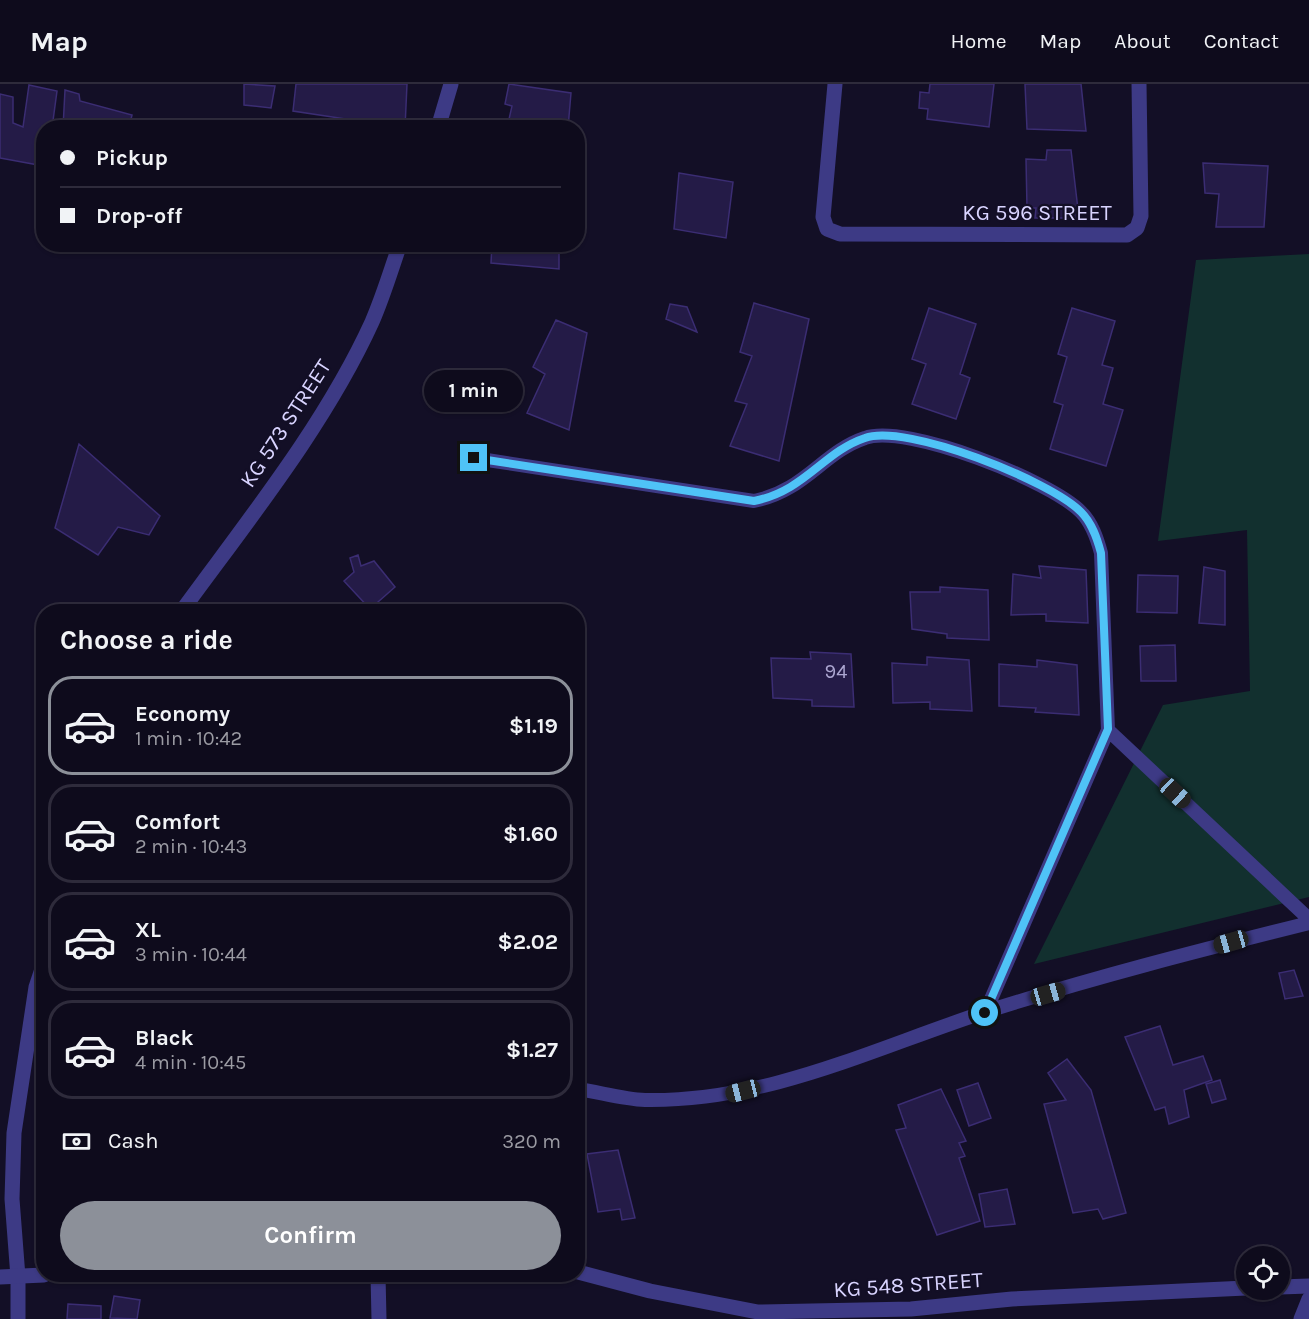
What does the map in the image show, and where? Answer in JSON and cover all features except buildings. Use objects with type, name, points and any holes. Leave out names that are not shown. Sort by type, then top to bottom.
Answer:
[{"type":"street","points":[[440,120],[451,84]]},
{"type":"street","name":"KG 596 STREET","points":[[835,84],[823,217],[827,230],[840,234],[1127,235],[1137,228],[1141,216],[1139,84]]},
{"type":"street","name":"KG 573 STREET","points":[[187,604],[270,490],[335,391],[372,321],[397,252]]},
{"type":"street","points":[[18,1319],[18,1276],[12,1199],[14,1133],[36,987]]},
{"type":"street","name":"KG 548 STREET","points":[[585,1274],[757,1316],[911,1309],[1012,1299],[1236,1288]]},
{"type":"street","points":[[0,1277],[36,1275]]},
{"type":"street","points":[[378,1282],[379,1319]]},
{"type":"street","points":[[1290,1287],[1309,1286]]},
{"type":"street","points":[[1300,1319],[1309,1299]]},
{"type":"lane","points":[[474,458],[754,501],[789,490],[845,448],[865,438],[888,434],[964,453],[1044,486],[1067,499],[1083,513],[1095,532],[1101,553],[1108,729],[985,1013]]},
{"type":"lane","points":[[1108,729],[1309,921]]},
{"type":"lane","points":[[585,1090],[643,1100],[723,1096],[843,1065],[985,1013],[1309,921]]},
{"type":"green space","points":[[1309,254],[1309,897],[1034,964],[1163,705],[1250,691],[1247,530],[1158,541],[1196,260]]},
{"type":"route","points":[[474,458],[754,501],[789,490],[845,448],[865,438],[888,434],[964,453],[1044,486],[1067,499],[1083,513],[1095,532],[1101,553],[1108,729],[985,1013]]}]
